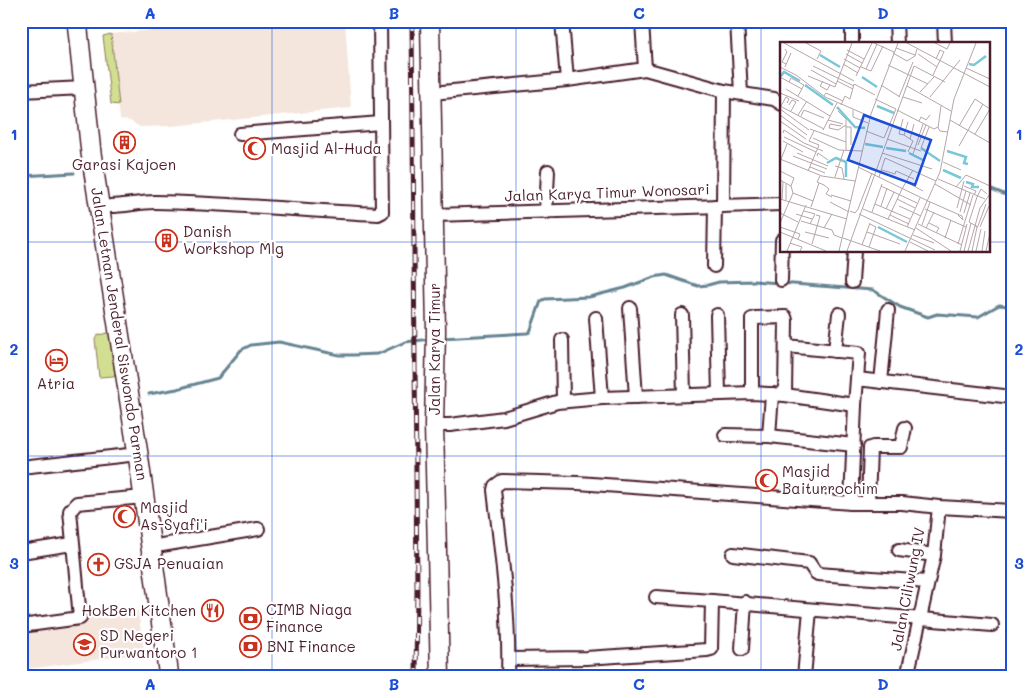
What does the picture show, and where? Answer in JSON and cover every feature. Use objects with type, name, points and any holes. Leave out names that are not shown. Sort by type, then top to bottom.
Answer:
[{"type":"main road","name":"Jalan Letnan Jenderal Siswondo Parman","points":[[77,21],[84,88],[122,314],[138,454],[169,677]]},
{"type":"main road","name":"Jalan Letnan Jenderal Siswondo Parman","points":[[88,21],[110,206],[110,240]]},
{"type":"main road","name":"Jalan Letnan Jenderal Siswondo Parman","points":[[122,314],[146,425],[180,677]]},
{"type":"street","points":[[110,206],[153,202],[378,214],[382,212],[384,208],[380,21]]},
{"type":"street","name":"Jalan Karya Timur","points":[[430,21],[436,339],[434,425],[440,677]]},
{"type":"street","points":[[562,21],[567,80]]},
{"type":"street","points":[[642,21],[645,69]]},
{"type":"street","points":[[737,21],[741,93]]},
{"type":"street","points":[[852,21],[852,42]]},
{"type":"street","points":[[896,21],[897,42]]},
{"type":"street","points":[[944,21],[944,42]]},
{"type":"street","points":[[432,93],[567,80],[645,69],[724,91],[774,99],[780,103]]},
{"type":"street","points":[[21,91],[84,88]]},
{"type":"street","points":[[714,266],[719,206],[724,91]]},
{"type":"street","points":[[240,134],[382,123]]},
{"type":"street","points":[[546,212],[548,171]]},
{"type":"street","name":"Jalan Karya Timur Wonosari","points":[[434,215],[780,204]]},
{"type":"street","points":[[780,280],[781,252]]},
{"type":"street","points":[[852,282],[854,252]]},
{"type":"street","points":[[630,308],[636,397]]},
{"type":"street","points":[[882,382],[888,310]]},
{"type":"street","points":[[835,351],[839,314]]},
{"type":"street","points":[[682,315],[684,395]]},
{"type":"street","points":[[717,315],[720,394]]},
{"type":"street","points":[[596,318],[602,398]]},
{"type":"street","points":[[752,393],[752,319],[786,318],[786,346],[779,395],[769,436]]},
{"type":"street","points":[[562,340],[563,401]]},
{"type":"street","points":[[786,346],[859,353],[851,503]]},
{"type":"street","points":[[857,379],[1012,398]]},
{"type":"street","points":[[434,425],[450,425],[504,418],[546,404],[602,398],[752,393],[855,404]]},
{"type":"street","points":[[868,503],[870,448],[900,446],[905,428]]},
{"type":"street","points":[[725,435],[769,436],[854,445]]},
{"type":"street","points":[[21,467],[138,454]]},
{"type":"street","points":[[508,677],[506,598],[494,490],[495,486],[502,481],[578,483],[851,503],[902,503],[1012,511]]},
{"type":"street","points":[[21,626],[80,618],[70,511],[78,503],[144,497]]},
{"type":"street","name":"Jalan Ciliwung IV","points":[[907,677],[934,555],[939,507]]},
{"type":"street","points":[[162,545],[258,529]]},
{"type":"street","points":[[21,552],[72,544]]},
{"type":"street","points":[[899,550],[934,555]]},
{"type":"street","points":[[733,554],[809,563],[818,574],[928,582]]},
{"type":"street","points":[[656,597],[745,602],[810,610],[992,625]]},
{"type":"street","points":[[508,659],[586,658],[711,649],[712,600]]},
{"type":"street","points":[[742,649],[745,602]]},
{"type":"street","points":[[804,677],[810,610]]},
{"type":"shaded area","points":[[250,21],[345,21],[351,108],[171,126],[140,127],[130,121],[120,120],[111,34]]},
{"type":"shaded area","name":"SD Negeri Purwantoro 1","points":[[138,611],[144,653],[28,669],[23,626]]},
{"type":"green space","points":[[111,34],[119,105],[111,104],[103,36]]},
{"type":"green space","points":[[108,333],[115,374],[114,376],[99,377],[95,339],[98,335]]},
{"type":"waterway","points":[[21,176],[74,173]]},
{"type":"waterway","points":[[990,188],[1011,197],[1010,203],[1012,205]]},
{"type":"waterway","points":[[442,338],[527,333],[530,332],[541,301],[545,299],[589,297],[666,275],[698,286],[719,282],[754,281],[873,290],[900,307],[928,317],[937,314],[978,317],[999,305],[1008,306],[1012,309]]},
{"type":"waterway","points":[[149,394],[218,378],[241,350],[251,345],[279,342],[339,355],[354,355],[378,354],[405,342],[431,339]]},
{"type":"railway","points":[[412,21],[417,588],[416,677]]},
{"type":"place","name":"Garasi Kajoen","points":[[124,142]]},
{"type":"place","name":"Masjid Al-Huda","points":[[255,149]]},
{"type":"place","name":"Danish Workshop Mlg","points":[[167,241]]},
{"type":"place","name":"Atria","points":[[56,361]]},
{"type":"place","name":"Masjid Baiturrochim","points":[[766,481]]},
{"type":"place","name":"Masjid As-Syafi'i","points":[[124,517]]},
{"type":"place","name":"GSJA Penuaian","points":[[98,564]]},
{"type":"place","name":"HokBen Kitchen","points":[[212,611]]},
{"type":"place","name":"CIMB Niaga Finance","points":[[250,619]]},
{"type":"place","name":"SD Negeri Purwantoro 1","points":[[84,645]]},
{"type":"place","name":"BNI Finance","points":[[251,647]]}]
